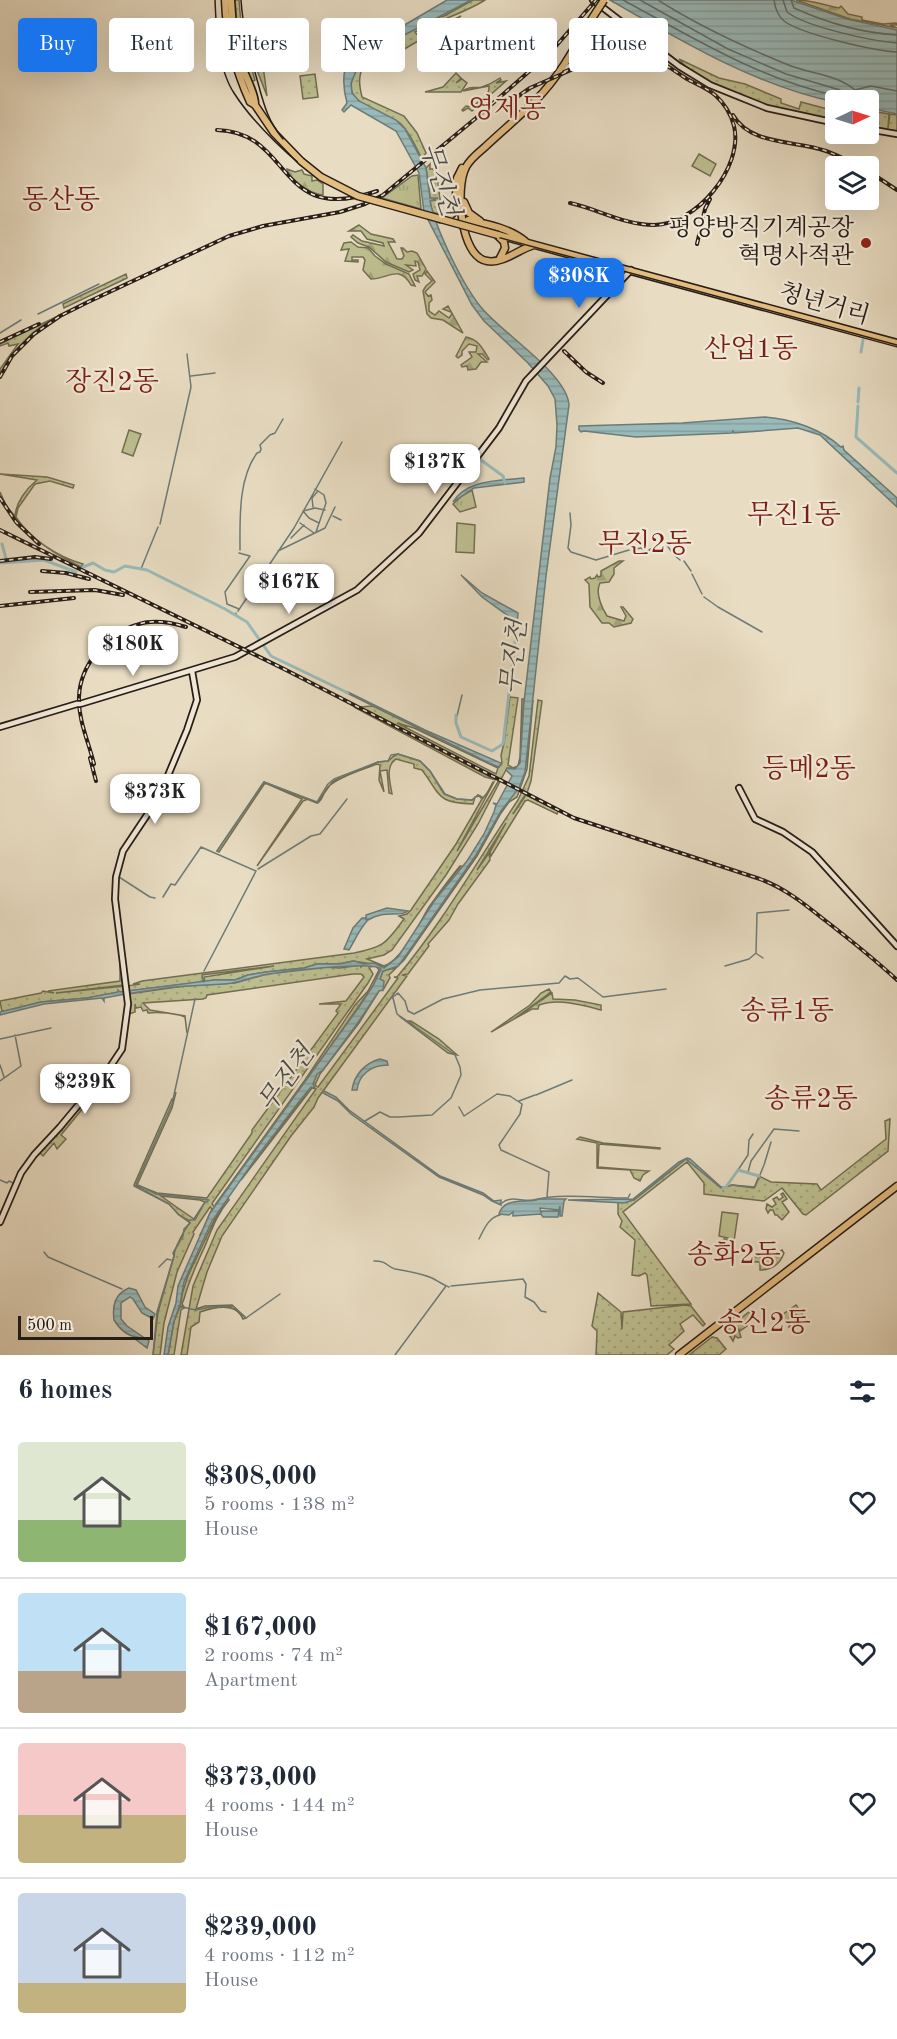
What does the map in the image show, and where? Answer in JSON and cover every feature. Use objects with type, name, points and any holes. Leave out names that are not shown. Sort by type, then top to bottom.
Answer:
[{"type":"main road","points":[[593,0],[617,18]]},
{"type":"main road","points":[[439,219],[450,216],[455,211],[460,171],[536,100],[568,64],[587,26],[604,0]]},
{"type":"main road","name":"청년거리","points":[[230,1],[238,53],[255,99],[255,105],[273,133],[301,161],[321,177],[351,193],[897,343]]},
{"type":"main road","points":[[668,57],[694,76],[741,98],[775,110],[825,121]]},
{"type":"main road","points":[[879,131],[897,134]]},
{"type":"main road","points":[[469,162],[460,190],[464,229],[469,247],[476,256],[487,261],[499,260],[531,244]]},
{"type":"main road","points":[[460,190],[469,213],[486,224]]},
{"type":"main road","points":[[464,229],[468,220],[486,224],[508,231],[531,244]]},
{"type":"main road","points":[[498,235],[506,248],[499,260]]},
{"type":"main road","points":[[0,727],[230,659],[357,590],[406,547],[430,520],[496,432],[522,386],[631,270]]},
{"type":"main road","points":[[0,1222],[21,1173],[120,1053],[126,1033],[127,999],[115,899],[116,877],[123,851],[152,810],[188,730],[197,700],[192,671]]},
{"type":"main road","points":[[739,788],[755,819],[783,832],[812,852],[897,946]]},
{"type":"main road","points":[[679,1355],[897,1186]]},
{"type":"green space","points":[[235,0],[239,0],[240,18],[237,18]]},
{"type":"green space","points":[[473,0],[485,0],[447,18],[437,18]]},
{"type":"green space","points":[[796,0],[839,8],[841,6],[848,14],[862,17],[862,20],[883,24],[896,23],[897,25],[890,25],[897,28],[850,19]]},
{"type":"green space","points":[[417,28],[415,32],[417,42],[405,49],[405,34]]},
{"type":"green space","points":[[668,54],[686,67],[679,59],[719,78],[745,84],[781,99],[781,103],[799,109],[801,102],[825,108],[825,119],[764,105],[701,79]]},
{"type":"green space","points":[[248,72],[253,72],[255,80],[251,82]]},
{"type":"green space","points":[[258,72],[264,72],[267,96]]},
{"type":"green space","points":[[355,72],[361,72],[362,97],[404,116],[417,133],[426,153],[422,159],[401,124],[357,99],[352,93],[352,79]]},
{"type":"green space","points":[[456,73],[461,78],[456,83],[462,79],[467,83],[461,92],[425,92],[443,87]]},
{"type":"green space","points":[[315,74],[318,97],[303,99],[300,76]]},
{"type":"green space","points":[[500,78],[501,80],[496,83],[506,81],[472,111],[468,108],[462,110],[466,106],[472,107],[484,97],[489,86],[463,91],[482,87]]},
{"type":"green space","points":[[879,112],[889,114],[888,128],[890,114],[897,115],[897,131],[879,128]]},
{"type":"green space","points":[[699,154],[716,164],[710,176],[692,166]]},
{"type":"green space","points":[[430,164],[430,169],[435,169],[437,175],[442,215],[432,212],[430,201],[436,200],[430,198],[426,168]]},
{"type":"green space","points":[[287,169],[295,172],[302,170],[304,174],[312,176],[312,181],[317,180],[323,184],[323,195],[301,186],[292,178]]},
{"type":"green space","points":[[418,175],[421,209],[382,198],[412,176]]},
{"type":"green space","points":[[359,225],[371,234],[393,239],[395,242],[388,242],[397,259],[402,259],[404,256],[401,248],[407,252],[417,253],[426,269],[422,276],[417,276],[419,282],[415,280],[413,274],[420,270],[418,262],[415,261],[416,266],[406,265],[413,270],[409,272],[386,262],[369,247],[358,243],[351,237],[353,235],[362,241],[384,246],[383,243],[367,239],[361,231],[349,231]]},
{"type":"green space","points":[[351,242],[358,247],[368,248],[386,264],[409,274],[415,286],[398,274],[371,279],[363,270],[365,260],[363,257],[352,257],[352,260],[358,260],[358,262],[345,261],[349,249],[341,250],[344,243]]},
{"type":"green space","points":[[427,271],[435,282],[425,292],[428,296],[431,295],[429,311],[435,315],[439,311],[449,318],[451,312],[443,309],[448,306],[463,333],[443,320],[431,318],[427,314],[423,291],[432,281],[425,274]]},
{"type":"green space","points":[[126,274],[127,278],[64,308],[63,304]]},
{"type":"green space","points":[[56,317],[24,341],[0,374],[0,369],[18,344],[9,346],[8,343],[0,346],[0,344]]},
{"type":"green space","points":[[466,337],[477,342],[489,359],[478,354],[487,362],[481,362],[476,369],[468,370],[467,366],[462,367],[461,365],[472,357],[469,352],[476,352],[477,346],[469,344],[462,351],[462,355],[458,358],[456,356]]},
{"type":"green space","points":[[129,430],[141,434],[133,456],[122,452]]},
{"type":"green space","points":[[0,474],[47,477],[74,485],[73,488],[50,481],[35,484],[18,508],[16,517],[29,533],[15,518],[9,509],[15,516],[17,506],[29,487],[37,480]]},
{"type":"green space","points":[[472,490],[476,507],[460,512],[453,504]]},
{"type":"green space","points":[[457,523],[475,525],[474,553],[456,552]]},
{"type":"green space","points":[[37,540],[64,557],[83,564],[81,567],[56,553]]},
{"type":"green space","points":[[623,561],[614,568],[614,574],[609,582],[600,583],[598,591],[607,616],[624,621],[626,616],[621,607],[623,607],[633,619],[631,623],[614,627],[609,623],[602,623],[590,607],[589,584],[585,580],[590,577],[595,578],[597,575],[601,576],[601,571]]},
{"type":"green space","points":[[510,697],[518,698],[508,765],[513,768],[517,766],[515,769],[507,768],[478,824],[446,875],[392,950],[384,955],[367,959],[384,966],[397,957],[390,964],[384,968],[353,961],[266,972],[235,980],[205,982],[204,977],[274,966],[202,975],[203,982],[128,991],[127,986],[140,984],[133,984],[142,981],[372,949],[388,939],[404,919],[399,916],[411,910],[456,844],[482,799],[479,796],[476,797],[478,795],[483,798],[494,782],[457,851],[499,780],[359,707],[373,706],[499,767],[502,763],[501,755]],"holes":[[[397,723],[414,728],[498,768],[496,774]]]},
{"type":"green space","points":[[522,699],[524,699],[520,763],[518,765]]},
{"type":"green space","points":[[533,700],[527,769],[517,797],[509,802],[501,813],[477,856],[404,960],[389,975],[390,978],[383,990],[380,979],[383,971],[394,968],[403,959],[476,855],[501,811],[512,796],[526,763]]},
{"type":"green space","points":[[538,700],[542,701],[531,781],[527,793],[524,792],[525,795],[513,814],[526,795],[558,811],[557,814],[528,800],[525,801],[491,856],[490,852],[506,823],[477,870],[489,853],[490,860],[449,920],[428,944],[429,946],[408,974],[402,975],[407,976],[222,1236],[207,1272],[196,1309],[205,1306],[232,1305],[246,1318],[243,1319],[235,1310],[224,1307],[200,1312],[199,1322],[191,1327],[187,1355],[181,1355],[193,1286],[217,1230],[316,1089],[312,1088],[241,1180],[379,991],[359,1023],[320,1074],[315,1085],[318,1087],[398,978],[394,977],[397,977],[414,957],[518,800],[529,776]]},
{"type":"green space","points":[[354,707],[357,707],[496,780],[485,777]]},
{"type":"green space","points":[[398,754],[420,761],[430,771],[444,794],[457,799],[472,800],[475,798],[473,804],[452,802],[441,796],[422,770],[414,768],[414,764],[396,759],[389,770],[392,794],[389,793],[387,770],[380,771],[384,792],[379,780],[380,765],[377,764],[330,785],[333,781],[378,762],[388,761]]},
{"type":"green space","points":[[264,782],[307,799],[303,801],[257,866],[302,799],[265,783],[219,852],[217,851]]},
{"type":"green space","points":[[461,866],[418,926],[429,907]]},
{"type":"green space","points":[[120,949],[124,985],[56,993],[125,986],[125,991],[88,998],[41,1002],[2,1012],[0,1001],[43,991],[54,993],[48,991],[120,981]]},
{"type":"green space","points":[[377,965],[381,969],[373,986],[223,1198],[215,1205],[305,1080],[355,1005],[368,991],[379,970],[376,966],[369,967],[373,974],[368,983],[213,1202],[215,1207],[209,1215],[210,1212],[212,1209],[210,1207],[193,1232],[177,1272],[164,1323],[160,1355],[153,1355],[158,1312],[176,1248],[190,1223],[169,1204],[134,1185],[172,1099],[174,1100],[172,1108],[137,1185],[157,1193],[207,1198],[252,1130],[338,1013],[336,1011],[341,1004],[319,1004],[346,1001],[364,977],[361,974],[353,974],[207,995],[203,999],[143,1003],[150,1010],[171,1014],[148,1013],[141,1007],[136,1008],[135,1004],[135,1012],[129,1014],[128,994],[184,986],[235,983],[267,974],[321,967]],"holes":[[[161,1196],[205,1202],[194,1219]]]},
{"type":"green space","points":[[549,989],[551,992],[514,1019],[552,993],[553,999],[601,1005],[601,1010],[570,1003],[546,1003],[491,1032],[530,1005],[541,993]]},
{"type":"green space","points":[[399,1016],[439,1039],[457,1055],[448,1053]]},
{"type":"green space","points":[[82,1105],[84,1107],[61,1135],[66,1139],[57,1149],[54,1143],[43,1156],[39,1152],[59,1133]]},
{"type":"green space","points":[[890,1119],[888,1151],[806,1215],[782,1188],[764,1201],[704,1194],[704,1183],[687,1162],[623,1212],[691,1304],[651,1306],[647,1275],[645,1273],[639,1276],[632,1275],[635,1240],[620,1227],[622,1221],[618,1214],[618,1202],[634,1200],[686,1159],[722,1188],[732,1185],[754,1188],[759,1176],[771,1182],[817,1184],[821,1190],[886,1139],[885,1121]]},
{"type":"green space","points":[[580,1137],[603,1143],[660,1149],[599,1144],[598,1167],[649,1171],[640,1181],[634,1178],[630,1170],[597,1168],[597,1143],[577,1139]]},
{"type":"green space","points":[[783,1193],[787,1199],[782,1202],[789,1212],[782,1220],[775,1215],[773,1210],[768,1213],[766,1209],[767,1204],[772,1207],[776,1204],[773,1199],[777,1197],[779,1200],[783,1197],[781,1194]]},
{"type":"green space","points":[[228,1198],[193,1272],[182,1304],[184,1307],[180,1306],[190,1272],[215,1219]]},
{"type":"green space","points":[[722,1212],[738,1214],[733,1248],[723,1246],[724,1239],[728,1240],[728,1238],[719,1236]]},
{"type":"green space","points":[[761,1250],[769,1251],[774,1257],[782,1250],[784,1253],[775,1266],[760,1270],[760,1262],[753,1262],[754,1257],[760,1257]]},
{"type":"green space","points":[[598,1293],[621,1312],[622,1329],[623,1312],[685,1305],[691,1306],[705,1324],[703,1326],[693,1315],[680,1324],[684,1331],[669,1345],[674,1349],[667,1355],[596,1355],[597,1331],[592,1326]]},
{"type":"green space","points":[[796,1305],[804,1316],[800,1319],[796,1314],[792,1318],[796,1323],[789,1327],[790,1320],[780,1320],[779,1317]]},
{"type":"green space","points":[[180,1307],[184,1308],[181,1310],[174,1355],[168,1355],[174,1321]]},
{"type":"green space","points":[[749,1312],[751,1314],[747,1326],[740,1331],[738,1328],[741,1337],[735,1336],[733,1341],[726,1330]]},
{"type":"green space","points":[[712,1337],[717,1338],[726,1349],[719,1355],[689,1355]]},
{"type":"water","points":[[447,0],[471,0],[437,18],[417,18],[417,28],[405,35],[405,25]]},
{"type":"water","points":[[610,0],[791,0],[847,19],[897,30],[897,114],[879,110],[879,90],[825,90],[825,100],[806,95],[776,85],[719,60],[668,33],[668,18],[641,18]]},
{"type":"water","points":[[345,72],[356,72],[351,83],[352,93],[359,101],[396,120],[405,129],[426,168],[430,198],[438,198],[430,201],[433,213],[465,284],[490,317],[532,354],[557,380],[569,405],[546,576],[525,772],[519,788],[501,811],[476,855],[407,954],[398,966],[383,971],[380,979],[384,981],[383,990],[379,991],[323,1070],[317,1074],[313,1084],[315,1088],[311,1087],[298,1103],[212,1221],[184,1282],[168,1355],[164,1355],[178,1286],[210,1213],[359,1007],[381,969],[362,966],[292,971],[232,983],[135,993],[104,998],[104,1001],[102,998],[44,1004],[0,1015],[0,1012],[41,1002],[87,998],[118,992],[118,990],[120,992],[214,980],[235,980],[248,975],[304,968],[317,964],[354,961],[364,964],[374,963],[384,968],[398,957],[435,900],[467,861],[484,834],[494,812],[496,805],[493,803],[497,804],[512,776],[506,770],[507,768],[515,769],[520,763],[524,702],[550,478],[556,447],[555,399],[548,386],[528,363],[484,321],[472,305],[424,212],[419,173],[396,131],[351,105],[344,112],[342,110],[347,103]]},
{"type":"water","points":[[765,417],[806,426],[841,447],[843,446],[844,450],[897,498],[897,507],[820,435],[798,428],[636,437],[579,430],[579,426],[682,423]]},
{"type":"water","points":[[524,478],[524,482],[474,488],[453,502],[459,494],[475,485]]},
{"type":"water","points":[[461,575],[482,593],[518,613],[516,638],[511,618],[482,597]]},
{"type":"water","points":[[345,692],[501,763],[499,767],[489,763]]},
{"type":"water","points":[[387,908],[408,911],[366,919],[367,921],[349,950],[344,949],[353,928],[362,918]]},
{"type":"water","points":[[380,1059],[387,1061],[388,1065],[367,1072],[360,1079],[357,1090],[352,1090],[361,1070]]},
{"type":"water","points":[[324,1091],[336,1097],[349,1110],[440,1176],[483,1193],[494,1201],[501,1200],[501,1205],[439,1177],[351,1114],[338,1101],[323,1093]]},
{"type":"water","points":[[687,1158],[721,1187],[726,1187],[721,1188],[686,1159],[633,1200],[624,1203],[568,1200],[633,1199]]},
{"type":"water","points":[[539,1199],[566,1199],[562,1216],[560,1216],[560,1206],[559,1210],[540,1208],[541,1213],[542,1211],[559,1211],[558,1217],[543,1217],[541,1214],[513,1216],[513,1212],[509,1215],[499,1214],[502,1208],[511,1203]]},
{"type":"water","points":[[129,1288],[136,1290],[145,1307],[155,1314],[153,1319],[142,1313],[130,1297],[121,1303],[121,1319],[149,1341],[147,1348],[135,1339],[137,1337],[118,1326],[114,1320],[116,1301],[120,1293]]},
{"type":"waterway","points":[[38,314],[99,284]]},
{"type":"waterway","points":[[0,333],[21,320]]},
{"type":"waterway","points":[[861,352],[863,340]]},
{"type":"waterway","points":[[160,524],[191,387],[187,354]]},
{"type":"waterway","points":[[191,376],[215,373]]},
{"type":"waterway","points":[[858,402],[859,388]]},
{"type":"waterway","points":[[858,406],[856,437],[897,473]]},
{"type":"waterway","points":[[240,550],[241,500],[246,475],[257,453],[260,452],[260,445],[275,433],[283,419]]},
{"type":"waterway","points":[[238,611],[294,528],[342,442]]},
{"type":"waterway","points":[[481,460],[503,476],[505,483]]},
{"type":"waterway","points":[[315,489],[324,495],[326,503],[316,532]]},
{"type":"waterway","points":[[313,507],[312,498],[318,491]]},
{"type":"waterway","points":[[278,551],[325,528],[335,507]]},
{"type":"waterway","points":[[319,523],[309,518],[303,511],[315,508],[325,510]]},
{"type":"waterway","points":[[570,513],[568,548],[571,552],[596,560],[629,550]]},
{"type":"waterway","points":[[333,516],[341,520]]},
{"type":"waterway","points":[[300,523],[314,533]]},
{"type":"waterway","points":[[291,538],[304,525]]},
{"type":"waterway","points":[[141,569],[158,527]]},
{"type":"waterway","points":[[632,550],[641,548],[646,552],[664,541],[680,560]]},
{"type":"waterway","points":[[2,544],[7,562]]},
{"type":"waterway","points":[[239,553],[250,556],[225,592],[227,604],[239,609]]},
{"type":"waterway","points":[[0,563],[44,560],[76,572]]},
{"type":"waterway","points":[[684,561],[691,571]]},
{"type":"waterway","points":[[83,567],[93,563],[114,572],[125,566],[147,570],[247,622],[271,656],[348,693]]},
{"type":"waterway","points":[[692,574],[702,594]]},
{"type":"waterway","points":[[704,597],[762,632]]},
{"type":"waterway","name":"무진천","points":[[456,715],[461,737],[492,751],[503,744],[516,634]]},
{"type":"waterway","points":[[457,716],[462,695]]},
{"type":"waterway","points":[[217,851],[264,782],[317,802],[328,784],[334,779],[378,762],[388,761],[391,755],[398,754],[420,761],[430,771],[445,794],[457,799],[472,800],[478,795],[482,797]]},
{"type":"waterway","points":[[258,869],[311,836],[320,834],[347,799]]},
{"type":"waterway","points":[[163,897],[171,884],[175,885],[201,847],[256,871],[204,971]]},
{"type":"waterway","points":[[119,877],[155,898]]},
{"type":"waterway","points":[[725,966],[749,959],[756,953],[757,913],[789,910]]},
{"type":"waterway","points":[[757,954],[763,958]]},
{"type":"waterway","points":[[392,998],[398,993],[405,1001],[408,1011],[414,1014],[443,999],[480,990],[559,983],[565,976],[570,979],[578,978],[603,997],[666,989]]},
{"type":"waterway","points":[[202,977],[204,982]]},
{"type":"waterway","points":[[365,1121],[380,1112],[390,1117],[432,1115],[451,1098],[461,1075],[455,1055],[397,1014],[393,998]]},
{"type":"waterway","points":[[195,999],[172,1104],[136,1184],[156,1194],[209,1200]]},
{"type":"waterway","points":[[0,1039],[51,1028]]},
{"type":"waterway","points":[[0,1081],[21,1066],[15,1035]]},
{"type":"waterway","points":[[0,1065],[4,1077]]},
{"type":"waterway","points":[[536,1095],[572,1080]]},
{"type":"waterway","points":[[459,1107],[464,1116],[497,1094],[510,1096],[522,1104],[520,1114],[499,1145],[501,1150],[549,1172],[547,1197]]},
{"type":"waterway","points":[[519,1101],[535,1095]]},
{"type":"waterway","points":[[748,1172],[751,1161],[774,1129],[799,1131]]},
{"type":"waterway","points":[[738,1170],[748,1155],[749,1140],[753,1134]]},
{"type":"waterway","points":[[726,1187],[732,1185],[755,1187],[771,1142]]},
{"type":"waterway","points":[[723,1188],[738,1170],[759,1176]]},
{"type":"waterway","points":[[0,1180],[13,1183]]},
{"type":"waterway","points":[[134,1186],[169,1204],[190,1223],[184,1229],[183,1236],[173,1253],[157,1312],[153,1355]]},
{"type":"waterway","points":[[502,1203],[509,1199],[529,1200],[580,1196],[628,1198],[630,1194]]},
{"type":"waterway","points":[[189,1220],[195,1220],[205,1202],[208,1201]]},
{"type":"waterway","points":[[479,1239],[490,1221],[500,1215]]},
{"type":"waterway","points":[[44,1252],[48,1257],[122,1289]]},
{"type":"waterway","points":[[159,1267],[167,1259],[171,1260]]},
{"type":"waterway","points":[[374,1261],[382,1262],[395,1269],[427,1276],[449,1287]]},
{"type":"waterway","points":[[451,1286],[523,1279],[526,1284],[525,1297],[534,1302],[541,1311],[546,1312]]},
{"type":"waterway","points":[[395,1355],[446,1286]]},
{"type":"waterway","points":[[178,1306],[196,1310],[233,1306],[246,1318],[280,1294]]},
{"type":"tram line","points":[[215,0],[221,60],[234,93],[263,130],[288,154],[313,174],[336,188],[371,203],[897,345]]},
{"type":"tram line","points":[[241,0],[247,42],[262,98],[270,119],[283,139]]},
{"type":"railway","points":[[0,377],[12,356],[34,334],[60,316],[88,302],[229,236],[263,226],[340,212],[383,195],[549,54],[596,0]]},
{"type":"railway","points":[[564,72],[617,54],[634,53],[649,56],[709,90],[718,98],[731,117],[735,142],[732,159],[714,191],[686,215],[670,222],[654,225],[632,222],[570,203]]},
{"type":"railway","points":[[507,104],[530,88],[569,71]]},
{"type":"railway","points":[[733,115],[741,125],[762,137],[826,151],[837,156]]},
{"type":"railway","points":[[217,130],[242,135],[260,145],[302,188],[320,197],[344,199],[377,191]]},
{"type":"railway","points":[[879,178],[897,190]]},
{"type":"railway","points":[[697,244],[705,209],[710,199]]},
{"type":"railway","points":[[0,342],[39,324]]},
{"type":"railway","points":[[564,351],[586,372],[603,383]]},
{"type":"railway","points":[[0,498],[16,522],[39,544]]},
{"type":"railway","points":[[0,530],[286,670],[574,818],[760,879],[777,887],[815,912],[897,980]]},
{"type":"railway","points":[[0,561],[35,557],[51,559]]},
{"type":"railway","points":[[42,571],[66,573],[89,579]]},
{"type":"railway","points":[[30,592],[95,590],[123,595]]},
{"type":"railway","points":[[0,606],[74,598]]},
{"type":"railway","points":[[94,764],[79,706],[81,685],[90,663],[105,644],[136,625],[161,622],[186,627]]},
{"type":"railway","points":[[90,758],[96,781]]},
{"type":"place","name":"평양방직기계공장 혁명사적관","points":[[866,243]]},
{"type":"district","name":"영제동","points":[[507,109]]},
{"type":"district","name":"동산동","points":[[61,200]]},
{"type":"district","name":"산업1동","points":[[751,349]]},
{"type":"district","name":"장진2동","points":[[112,382]]},
{"type":"district","name":"무진1동","points":[[794,515]]},
{"type":"district","name":"무진2동","points":[[645,544]]},
{"type":"district","name":"등메2동","points":[[809,769]]},
{"type":"district","name":"송류1동","points":[[787,1011]]},
{"type":"district","name":"송류2동","points":[[811,1099]]},
{"type":"district","name":"송화2동","points":[[734,1255]]},
{"type":"district","name":"송신2동","points":[[764,1323]]}]
